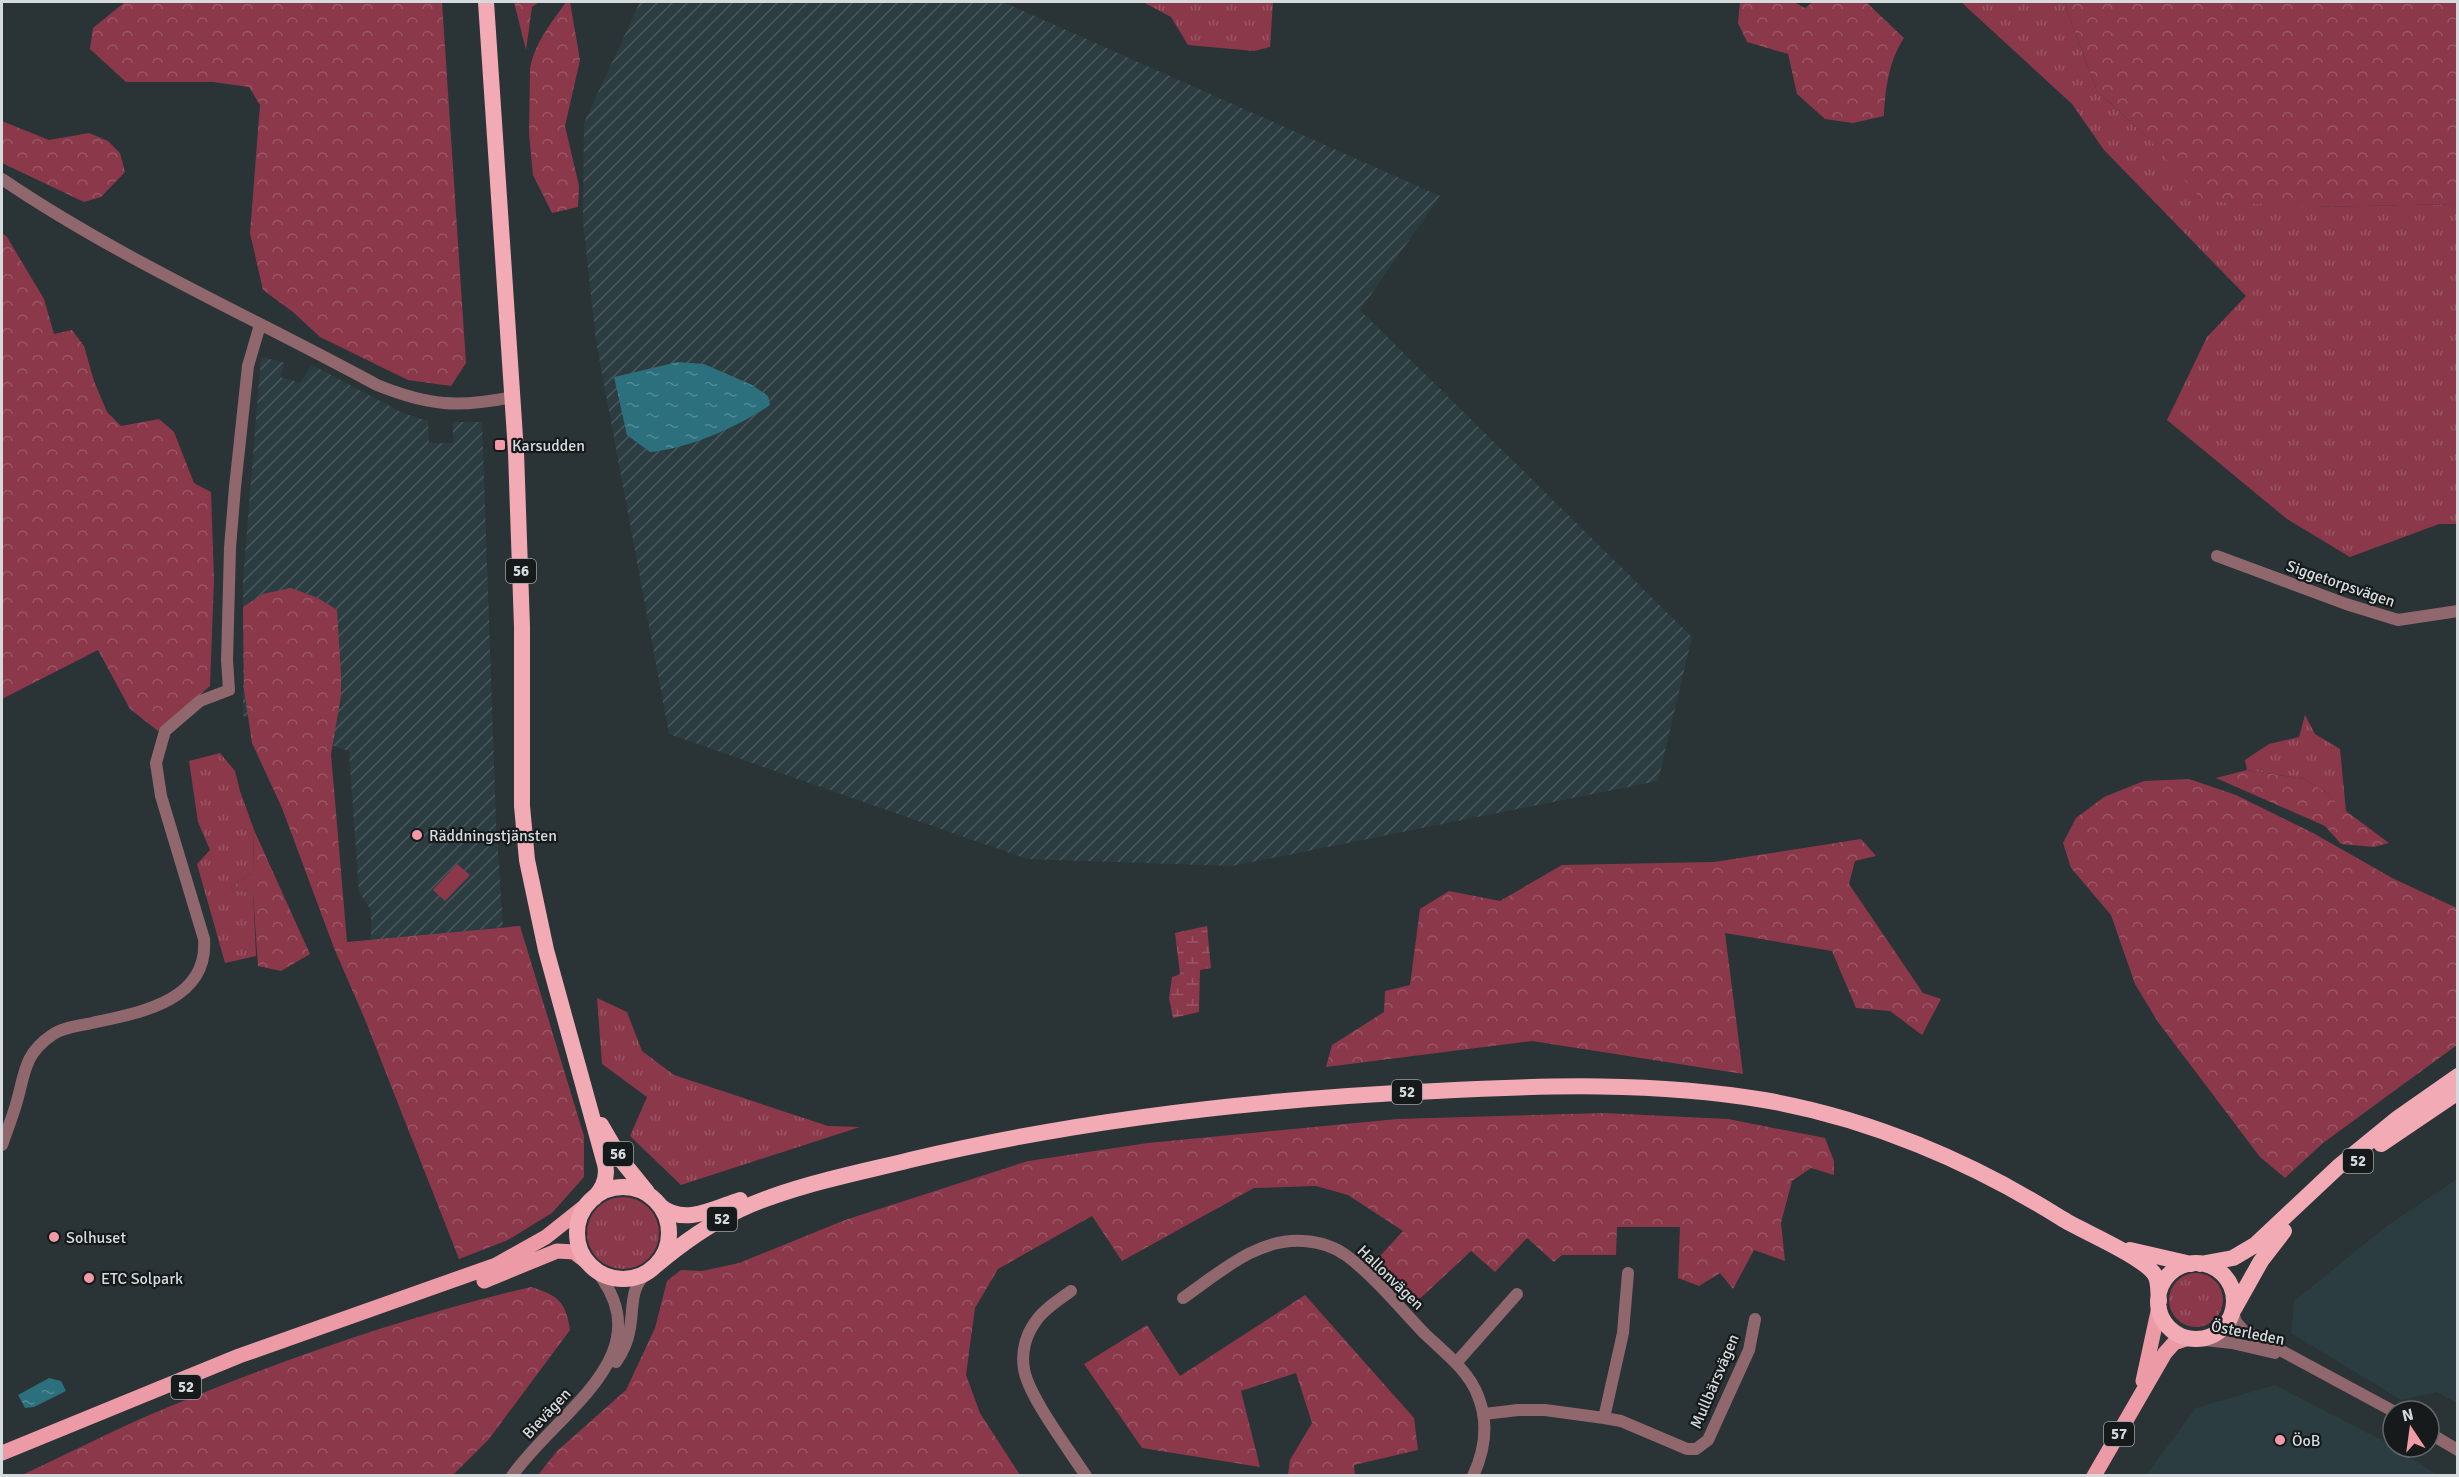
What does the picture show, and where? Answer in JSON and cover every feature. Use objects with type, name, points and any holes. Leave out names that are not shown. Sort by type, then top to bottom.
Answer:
[{"type":"highway","name":"56","points":[[486,2],[513,397],[520,546],[522,806],[527,860],[540,927],[607,1170],[604,1186],[592,1200]]},
{"type":"highway","name":"52","points":[[2159,1304],[2166,1278],[2177,1268],[2233,1258],[2255,1245],[2317,1185],[2369,1141],[2457,1076]]},
{"type":"highway","name":"52","points":[[590,1265],[605,1276],[621,1279],[634,1278],[651,1269],[694,1235],[717,1221],[759,1202],[799,1187],[987,1142],[1118,1120],[1218,1108],[1385,1093],[1523,1087],[1628,1087],[1722,1094],[1768,1101],[1815,1112],[1901,1138],[1980,1172],[2111,1245],[2152,1271],[2158,1283],[2161,1315],[2170,1329],[2192,1339],[2218,1333],[2228,1322],[2260,1260],[2302,1210],[2364,1157],[2457,1092]]},
{"type":"highway","name":"56","points":[[588,1103],[622,1161],[657,1203]]},
{"type":"highway","name":"52","points":[[592,1200],[609,1190],[625,1188],[641,1191],[675,1216],[691,1216],[781,1188],[799,1187]]},
{"type":"highway","points":[[590,1265],[580,1248],[577,1232],[580,1217],[592,1200]]},
{"type":"highway","points":[[651,1269],[664,1254],[669,1237],[667,1221],[657,1203]]},
{"type":"highway","name":"52","points":[[2111,1245],[2216,1269],[2226,1278],[2234,1296],[2233,1310]]},
{"type":"main road","name":"52","points":[[2,1453],[239,1356],[496,1265],[546,1238],[592,1200]]},
{"type":"main road","name":"52","points":[[2,1463],[236,1367],[490,1278],[548,1254],[574,1252],[590,1265]]},
{"type":"main road","name":"57","points":[[2141,1391],[2159,1304]]},
{"type":"main road","name":"57","points":[[2094,1476],[2141,1391],[2151,1380],[2169,1348],[2192,1339]]},
{"type":"street","points":[[2,179],[68,222],[260,326],[377,385],[408,398],[430,403],[455,405],[484,403],[513,397]]},
{"type":"street","points":[[2,1145],[17,1100],[25,1066],[46,1041],[59,1031],[116,1018],[171,999],[194,980],[203,963],[204,939],[161,796],[156,763],[165,731],[200,701],[229,690],[227,660],[229,582],[235,487],[248,366],[260,326]]},
{"type":"street","name":"Siggetorpsvägen","points":[[2217,556],[2346,604],[2398,620],[2457,611]]},
{"type":"street","name":"Hallonvägen","points":[[1183,1298],[1256,1250],[1285,1242],[1320,1243],[1346,1256],[1360,1267],[1456,1363],[1478,1394],[1484,1414],[1484,1447],[1473,1476]]},
{"type":"street","name":"Bievägen","points":[[590,1265],[610,1291],[618,1319],[616,1347],[604,1373]]},
{"type":"street","name":"Bievägen","points":[[512,1476],[604,1373],[614,1365],[625,1347],[630,1327],[633,1293],[639,1281],[651,1269]]},
{"type":"street","points":[[1484,1414],[1545,1410],[1604,1418],[1623,1333],[1628,1273]]},
{"type":"street","points":[[1071,1291],[1036,1320],[1027,1336],[1023,1352],[1023,1368],[1035,1396],[1086,1476]]},
{"type":"street","points":[[1456,1363],[1517,1294]]},
{"type":"street","name":"Österleden","points":[[2233,1310],[2236,1322],[2243,1330],[2381,1406]]},
{"type":"street","name":"Mullbärsvägen","points":[[1604,1418],[1621,1422],[1687,1449],[1702,1446],[1708,1440],[1749,1350],[1755,1319]]},
{"type":"street","name":"Österleden","points":[[2192,1339],[2232,1343],[2293,1358]]},
{"type":"street","points":[[2441,1440],[2457,1450]]},
{"type":"shaded area","points":[[640,2],[1003,2],[1440,196],[1360,310],[1692,637],[1658,781],[1232,866],[1027,859],[669,734],[596,341],[583,221],[584,123]]},
{"type":"shaded area","points":[[261,357],[285,363],[280,377],[300,383],[312,365],[403,413],[428,421],[429,443],[453,443],[453,422],[482,422],[496,820],[503,927],[371,942],[371,910],[359,892],[349,751],[243,716],[243,580]]},
{"type":"shaded area","points":[[2457,1179],[2457,1403],[2437,1392],[2399,1399],[2291,1333],[2294,1301],[2388,1225]]},
{"type":"shaded area","points":[[2275,1385],[2381,1440],[2381,1459],[2412,1459],[2438,1475],[2146,1475],[2196,1408]]},
{"type":"green space","points":[[125,2],[442,2],[466,363],[451,386],[408,380],[320,337],[293,312],[263,290],[250,233],[260,105],[249,87],[213,82],[126,82],[90,49],[93,28]]},
{"type":"green space","points":[[514,2],[539,2],[532,7],[526,50]]},
{"type":"green space","points":[[566,2],[570,2],[580,60],[565,126],[579,186],[578,207],[552,213],[533,175],[529,134],[530,70],[539,43]]},
{"type":"green space","points":[[1143,2],[1273,2],[1270,47],[1254,51],[1188,45],[1171,17]]},
{"type":"green space","points":[[1740,2],[1794,2],[1805,8],[1813,2],[1866,2],[1904,38],[1889,76],[1884,116],[1853,123],[1825,119],[1797,94],[1788,54],[1747,42],[1738,23]]},
{"type":"green space","points":[[1961,2],[2065,2],[2097,91],[2148,138],[2313,207],[2457,204],[2457,524],[2439,524],[2350,557],[2287,519],[2167,420],[2207,337],[2246,296],[2104,150],[2072,104]]},
{"type":"green space","points":[[2065,2],[2457,2],[2457,204],[2313,207],[2203,201],[2148,138],[2097,91]]},
{"type":"green space","points":[[2,121],[49,140],[89,133],[108,141],[120,153],[125,172],[101,197],[84,202],[2,163]]},
{"type":"green space","points":[[2,233],[7,237],[44,299],[54,334],[72,330],[84,346],[94,381],[107,412],[121,426],[159,419],[174,432],[194,483],[211,492],[214,580],[210,686],[158,731],[130,709],[98,650],[2,699]]},
{"type":"green space","points":[[291,588],[318,598],[337,610],[341,696],[331,754],[347,942],[520,926],[584,1136],[584,1177],[552,1213],[508,1240],[459,1259],[366,1022],[334,948],[282,808],[252,743],[244,690],[243,607],[263,594]]},
{"type":"green space","points":[[2305,715],[2315,734],[2340,749],[2346,811],[2339,813],[2329,794],[2304,779],[2247,770],[2245,760],[2269,744],[2299,737]]},
{"type":"green space","points":[[220,753],[235,771],[254,830],[253,872],[230,888],[253,893],[256,956],[225,963],[197,864],[210,850],[198,822],[189,761]]},
{"type":"green space","points":[[2247,770],[2304,779],[2329,794],[2339,812],[2346,811],[2389,843],[2374,847],[2341,844],[2325,826],[2216,778]]},
{"type":"green space","points":[[2189,779],[2236,795],[2313,833],[2394,879],[2457,908],[2457,1045],[2323,1143],[2285,1178],[2260,1157],[2158,1022],[2135,984],[2111,915],[2071,868],[2063,843],[2076,818],[2104,797],[2144,781]]},
{"type":"green space","points":[[254,830],[310,954],[281,971],[258,966],[253,894],[230,888],[253,872]]},
{"type":"green space","points":[[1861,839],[1876,856],[1855,861],[1849,884],[1923,993],[1941,999],[1922,1035],[1890,1011],[1856,1008],[1832,951],[1725,933],[1743,1074],[1532,1041],[1326,1067],[1332,1045],[1384,1012],[1385,991],[1410,985],[1420,909],[1449,891],[1500,901],[1562,865],[1714,862]]},
{"type":"green space","points":[[457,864],[470,875],[445,901],[433,890]]},
{"type":"green space","points":[[1207,926],[1211,968],[1200,970],[1199,1012],[1173,1018],[1169,998],[1172,977],[1180,974],[1175,933]]},
{"type":"green space","points":[[597,998],[627,1012],[642,1051],[674,1075],[828,1126],[860,1127],[681,1185],[630,1136],[647,1097],[602,1064]]},
{"type":"green space","points":[[1604,1113],[1728,1119],[1825,1138],[1834,1161],[1834,1175],[1811,1168],[1792,1181],[1781,1223],[1785,1261],[1754,1250],[1733,1289],[1720,1273],[1699,1286],[1678,1278],[1680,1227],[1617,1227],[1616,1255],[1562,1255],[1554,1262],[1527,1238],[1495,1272],[1471,1251],[1411,1307],[1371,1266],[1403,1231],[1348,1195],[1316,1186],[1254,1188],[1122,1261],[1092,1216],[998,1269],[975,1308],[966,1375],[980,1413],[1020,1475],[538,1475],[557,1451],[626,1390],[655,1328],[667,1281],[681,1270],[702,1271],[739,1263],[845,1220],[1028,1161],[1148,1143],[1397,1119]]},
{"type":"green space","points":[[616,1197],[630,1197],[649,1207],[659,1226],[659,1240],[649,1259],[630,1269],[616,1269],[597,1259],[587,1240],[587,1226],[597,1207]]},
{"type":"green space","points":[[2191,1273],[2201,1273],[2211,1277],[2219,1285],[2223,1300],[2219,1315],[2211,1323],[2201,1327],[2191,1327],[2181,1323],[2173,1315],[2169,1305],[2169,1295],[2173,1285],[2181,1277]]},
{"type":"green space","points":[[531,1287],[554,1296],[559,1301],[566,1312],[570,1330],[489,1439],[453,1475],[22,1475],[154,1413],[246,1376],[340,1342],[435,1312]]},
{"type":"green space","points":[[1305,1295],[1414,1418],[1418,1450],[1354,1465],[1355,1475],[1288,1475],[1290,1460],[1312,1423],[1296,1373],[1241,1391],[1260,1467],[1142,1448],[1084,1364],[1147,1325],[1180,1376]]},
{"type":"water","points":[[678,362],[704,364],[752,385],[768,396],[770,405],[713,435],[681,446],[650,452],[627,435],[614,377]]},
{"type":"water","points":[[49,1378],[61,1381],[66,1391],[34,1407],[25,1408],[18,1395]]},
{"type":"place","name":"Karsudden","points":[[500,445]]},
{"type":"place","name":"Räddningstjänsten","points":[[417,835]]},
{"type":"place","name":"Solhuset","points":[[54,1237]]},
{"type":"place","name":"ETC Solpark","points":[[89,1278]]},
{"type":"place","name":"ÖoB","points":[[2280,1440]]}]
